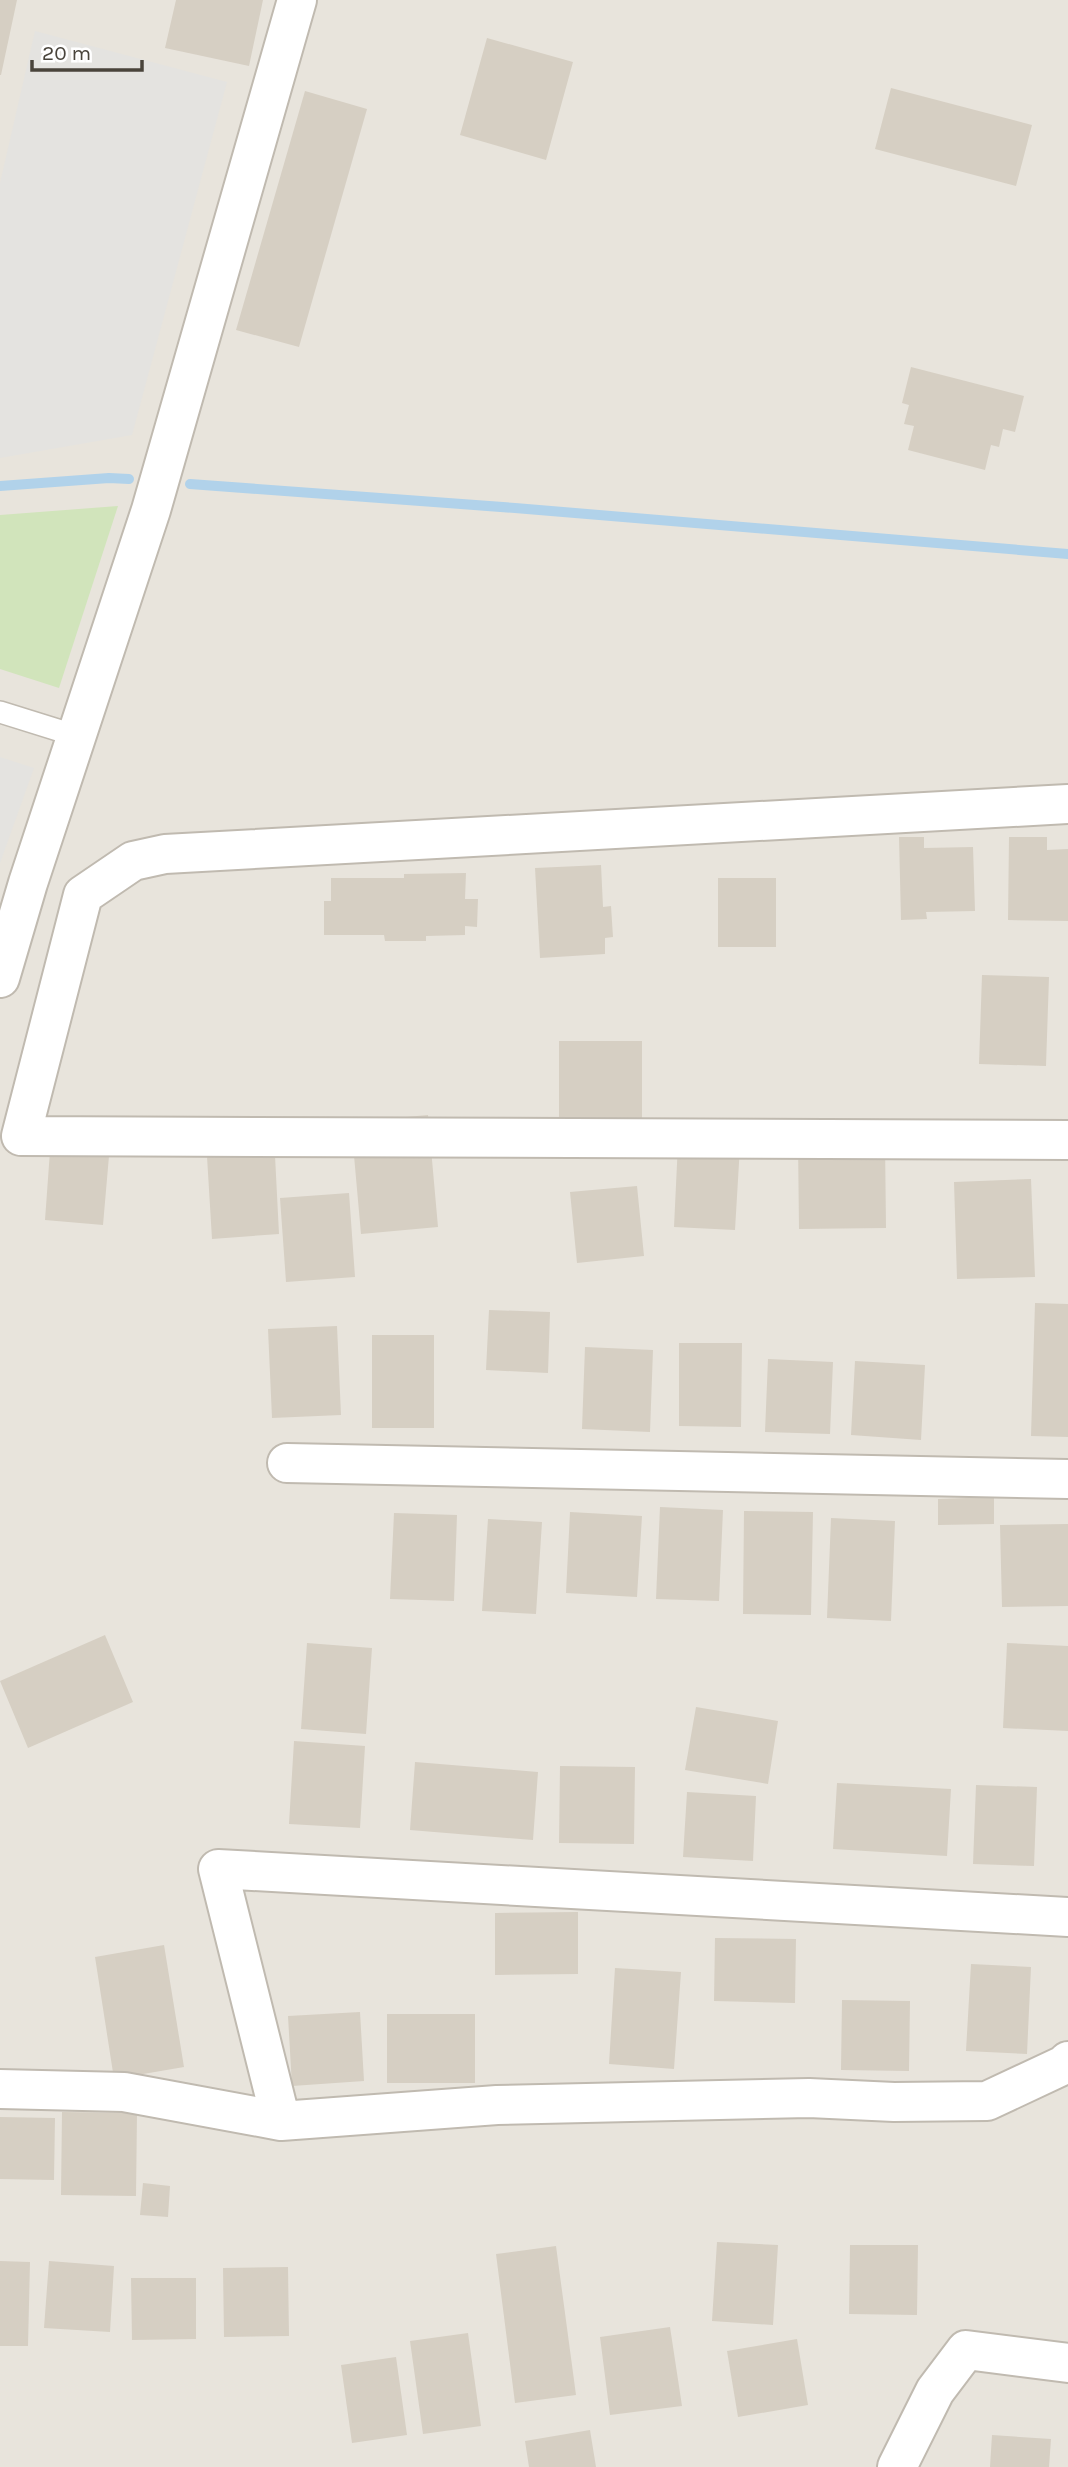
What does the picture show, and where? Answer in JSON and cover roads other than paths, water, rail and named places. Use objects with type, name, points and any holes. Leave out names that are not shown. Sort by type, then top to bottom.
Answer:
[{"type":"street","points":[[0,978],[151,510],[297,0]]},
{"type":"street","points":[[1068,804],[179,853],[133,860],[83,895],[21,1136],[1068,1140]]},
{"type":"street","points":[[287,1463],[1068,1479]]},
{"type":"street","points":[[281,2122],[218,1869],[1068,1917]]},
{"type":"street","points":[[0,2089],[124,2092],[281,2122],[497,2105],[809,2098],[894,2102],[987,2101],[1068,2061]]},
{"type":"street","points":[[897,2467],[935,2390],[966,2350],[1068,2363]]},
{"type":"lane","points":[[0,712],[77,736]]},
{"type":"waterway","points":[[0,486],[129,479]]},
{"type":"waterway","points":[[190,484],[1068,554]]}]
